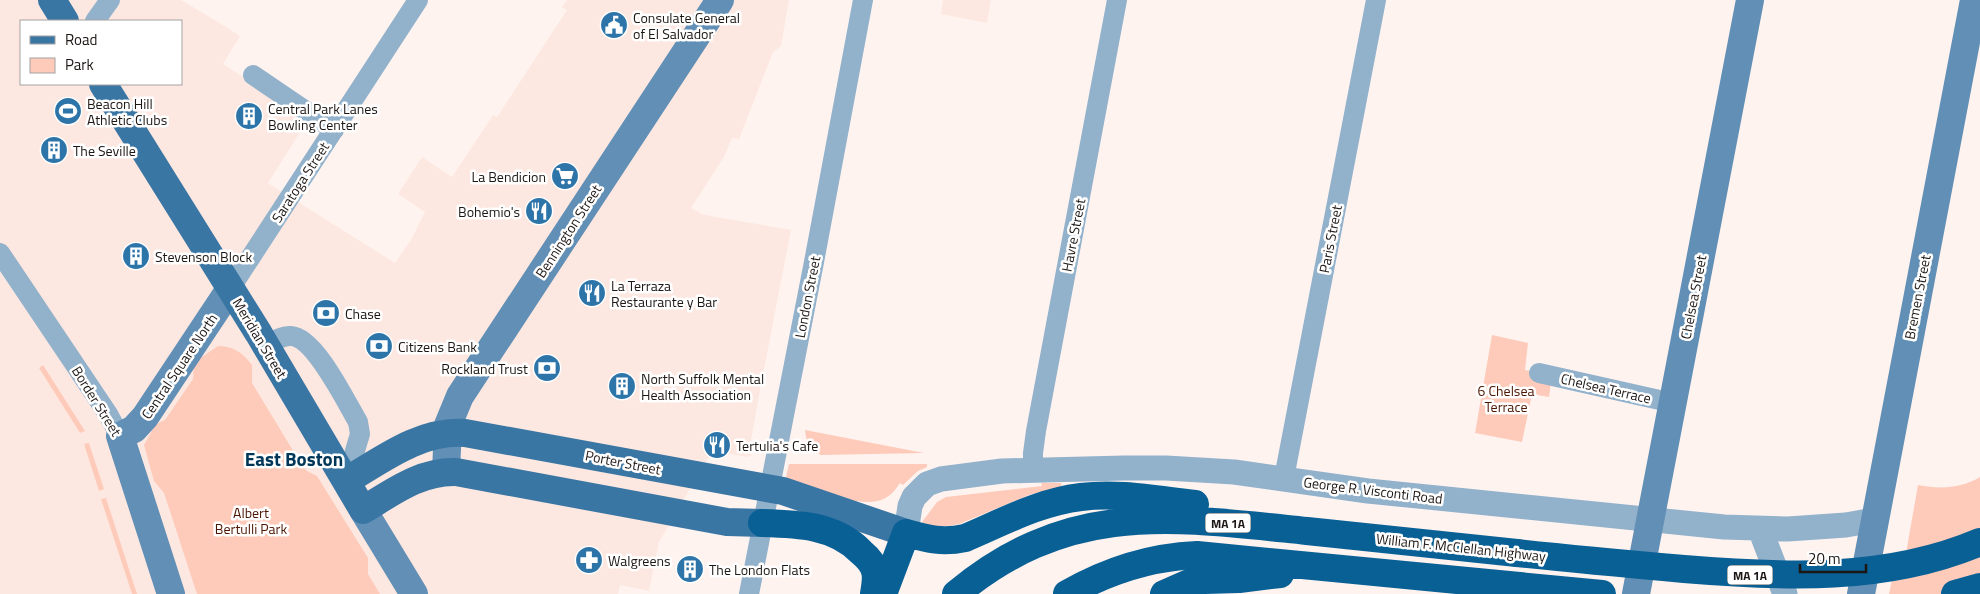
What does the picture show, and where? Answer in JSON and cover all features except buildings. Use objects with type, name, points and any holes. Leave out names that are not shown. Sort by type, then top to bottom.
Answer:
[{"type":"highway","points":[[883,594],[906,533],[932,540],[953,541],[965,538],[1037,507],[1073,498],[1101,496],[1143,498],[1299,516],[1368,538]]},
{"type":"highway","name":"William F. McClellan Highway","points":[[956,594],[996,564],[1031,545],[1069,532],[1109,523],[1158,520],[1198,520],[1518,553],[1734,573],[1798,576],[1851,573],[1895,567],[1950,553],[1980,542]]},
{"type":"highway","points":[[762,523],[809,526],[832,532],[848,540],[862,552],[874,568],[876,576],[874,594]]},
{"type":"highway","points":[[1067,594],[1096,579],[1158,558],[1213,556],[1602,594]]},
{"type":"highway","points":[[1164,594],[1189,583],[1205,580],[1239,579],[1326,568]]},
{"type":"highway","points":[[1956,594],[1980,588]]},
{"type":"main road","points":[[52,0],[64,20]]},
{"type":"main road","name":"Bennington Street","points":[[446,472],[450,418],[460,396],[720,0]]},
{"type":"main road","name":"Chelsea Street","points":[[1636,594],[1750,0]]},
{"type":"main road","name":"Bremen Street","points":[[1861,594],[1974,0]]},
{"type":"main road","name":"Meridian Street","points":[[104,85],[266,346],[414,594]]},
{"type":"main road","name":"Central Square North","points":[[120,436],[134,429],[145,418],[230,289]]},
{"type":"main road","name":"Porter Street","points":[[346,481],[409,444],[428,437],[448,433],[474,434],[783,491],[906,533]]},
{"type":"main road","name":"Border Street","points":[[120,436],[171,594]]},
{"type":"main road","points":[[363,510],[415,480],[438,472],[467,472],[727,522],[762,523]]},
{"type":"street","points":[[96,20],[110,0]]},
{"type":"street","name":"Saratoga Street","points":[[230,289],[418,0]]},
{"type":"street","name":"London Street","points":[[748,594],[814,262],[863,0]]},
{"type":"street","name":"Havre Street","points":[[1033,470],[1036,430],[1117,0]]},
{"type":"street","name":"Paris Street","points":[[1284,478],[1376,0]]},
{"type":"street","points":[[253,76],[334,130]]},
{"type":"street","name":"Border Street","points":[[0,254],[108,414],[120,436]]},
{"type":"street","points":[[266,346],[287,336],[296,337],[309,344],[318,355],[353,414],[360,430],[346,481]]},
{"type":"street","name":"Chelsea Terrace","points":[[1539,373],[1673,403]]},
{"type":"street","name":"George R. Visconti Road","points":[[906,533],[910,506],[914,497],[931,482],[959,476],[1033,470],[1166,468],[1234,472],[1368,492],[1760,529],[1817,527],[1874,520]]},
{"type":"street","points":[[1760,529],[1785,594]]},
{"type":"shaded area","points":[[0,0],[181,0],[228,28],[240,36],[223,64],[309,118],[268,183],[395,263],[411,240],[425,212],[398,194],[422,157],[452,177],[493,115],[497,117],[567,10],[562,7],[567,0],[789,0],[781,46],[773,52],[739,139],[732,138],[724,157],[691,208],[702,214],[791,230],[750,446],[753,449],[752,455],[748,457],[712,451],[659,542],[649,591],[620,585],[618,594],[0,594]]},
{"type":"shaded area","points":[[943,0],[991,0],[987,23],[941,14]]},
{"type":"green space","name":"6 Chelsea Terrace","points":[[1492,335],[1528,343],[1525,370],[1552,375],[1549,397],[1532,394],[1522,442],[1475,433]]},
{"type":"green space","name":"Albert Bertulli Park","points":[[218,346],[228,347],[237,351],[252,365],[252,383],[303,467],[317,476],[368,558],[368,574],[380,594],[197,594],[164,493],[154,481],[144,445],[156,424],[165,420],[193,379],[194,366],[199,359]]},
{"type":"green space","points":[[43,365],[85,431],[80,433],[39,368]]},
{"type":"green space","points":[[805,430],[924,453],[821,455],[809,445]]},
{"type":"green space","points":[[89,443],[104,489],[99,491],[84,444]]},
{"type":"green space","points":[[789,464],[927,464],[927,467],[918,471],[903,485],[900,483],[891,494],[881,500],[870,502],[856,501],[853,504],[788,481],[786,477]]},
{"type":"green space","points":[[1980,477],[1980,594],[1889,594],[1897,556],[1906,553],[1918,485],[1934,487],[1957,486]]},
{"type":"green space","points":[[1041,483],[1061,483],[1062,489],[1042,495],[1041,492],[1029,495],[959,524],[937,526],[922,522],[937,502],[946,497],[1042,486]]},
{"type":"green space","points":[[106,498],[137,594],[132,594],[101,499]]},
{"type":"place","name":"Consulate General of El Salvador","points":[[614,25]]},
{"type":"place","name":"Beacon Hill Athletic Clubs","points":[[68,111]]},
{"type":"place","name":"Central Park Lanes Bowling Center","points":[[249,116]]},
{"type":"place","name":"The Seville","points":[[54,150]]},
{"type":"place","name":"La Bendicion","points":[[565,176]]},
{"type":"place","name":"Bohemio's","points":[[539,211]]},
{"type":"place","name":"Stevenson Block","points":[[136,256]]},
{"type":"place","name":"La Terraza Restaurante y Bar","points":[[592,293]]},
{"type":"place","name":"Chase","points":[[326,313]]},
{"type":"place","name":"Citizens Bank","points":[[379,346]]},
{"type":"place","name":"Rockland Trust","points":[[547,368]]},
{"type":"place","name":"North Suffolk Mental Health Association","points":[[622,386]]},
{"type":"place","name":"Tertulia's Cafe","points":[[717,445]]},
{"type":"place","name":"Walgreens","points":[[589,560]]},
{"type":"place","name":"The London Flats","points":[[690,569]]},
{"type":"district","name":"East Boston","points":[[294,458]]}]
